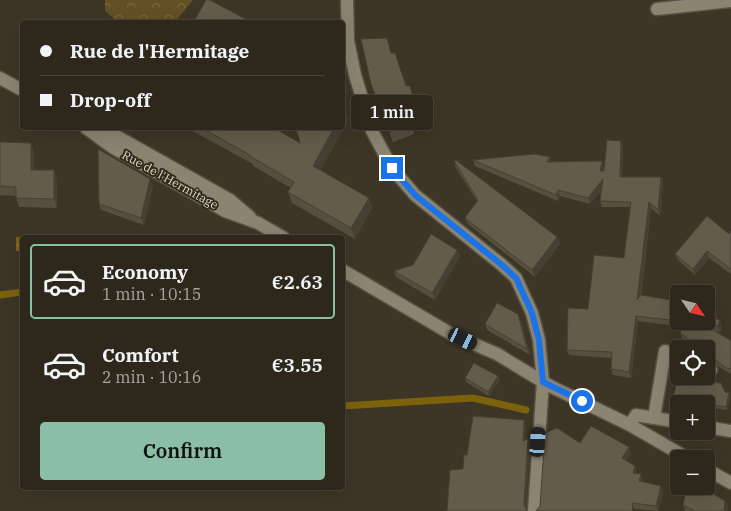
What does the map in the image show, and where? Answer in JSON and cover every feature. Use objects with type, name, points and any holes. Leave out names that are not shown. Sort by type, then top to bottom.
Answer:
[{"type":"main road","points":[[347,0],[348,40],[354,75],[372,130],[392,168],[415,195],[516,278],[532,313],[539,340],[543,382],[534,511]]},
{"type":"main road","points":[[657,9],[731,1]]},
{"type":"main road","points":[[0,78],[20,89]]},
{"type":"main road","name":"Rue de l'Hermitage","points":[[89,130],[112,147],[225,211],[258,223]]},
{"type":"main road","name":"Rue de l'Hermitage","points":[[97,130],[118,137],[230,200],[258,223],[279,235]]},
{"type":"main road","points":[[345,272],[453,335],[497,354],[543,382],[630,425],[673,450]]},
{"type":"main road","points":[[654,418],[665,351],[670,353]]},
{"type":"main road","points":[[630,425],[636,415],[670,421]]},
{"type":"main road","points":[[715,428],[731,431]]},
{"type":"main road","points":[[715,474],[731,483]]},
{"type":"green space","points":[[105,0],[193,0],[177,20],[116,20],[105,11]]},
{"type":"water","points":[[16,237],[20,237],[20,251],[16,251]]},
{"type":"building","points":[[206,0],[210,0],[247,20],[195,20]]},
{"type":"building","points":[[387,38],[391,53],[395,53],[406,86],[410,86],[415,105],[428,112],[410,120],[411,125],[389,132],[371,84],[361,39]]},
{"type":"building","points":[[206,130],[277,130],[300,143],[297,130],[333,130],[313,166],[369,198],[351,228],[288,192],[294,182]]},
{"type":"building","points":[[607,140],[621,141],[620,177],[661,177],[658,210],[649,202],[637,300],[641,295],[670,300],[670,320],[636,316],[629,372],[611,369],[612,352],[567,350],[568,308],[588,309],[594,255],[624,258],[631,202],[600,201],[603,179],[588,198],[558,190],[556,195],[473,160],[535,154],[550,157],[547,162],[602,161],[600,171],[604,171]]},
{"type":"building","points":[[0,142],[31,143],[31,170],[54,170],[54,199],[16,198],[16,187],[0,186]]},
{"type":"building","points":[[98,149],[150,179],[141,218],[99,204]]},
{"type":"building","points":[[456,160],[557,237],[532,270],[465,218],[478,200],[454,161]]},
{"type":"building","points":[[707,216],[729,234],[731,231],[731,269],[707,251],[693,269],[675,254]]},
{"type":"building","points":[[431,234],[457,250],[432,293],[394,271],[413,265]]},
{"type":"building","points":[[497,303],[518,314],[527,349],[485,324]]},
{"type":"building","points":[[715,318],[720,320],[718,326],[715,326]]},
{"type":"building","points":[[682,330],[713,330],[730,340],[731,368],[728,369],[715,360],[715,340],[688,340],[680,333]]},
{"type":"building","points":[[474,363],[498,376],[488,392],[465,378]]},
{"type":"building","points":[[715,382],[721,383],[725,392],[729,393],[726,407],[715,405],[715,395],[674,395],[676,385],[715,385]]},
{"type":"building","points":[[473,416],[524,420],[523,441],[528,439],[524,504],[527,511],[447,511],[450,470],[463,469],[464,455],[467,455]]},
{"type":"building","points":[[591,426],[629,447],[622,458],[635,466],[633,473],[641,474],[639,481],[661,486],[656,506],[632,503],[633,511],[536,511],[540,506],[545,433],[557,428],[580,443]]},
{"type":"building","points":[[685,495],[715,495],[725,501],[724,511],[695,511],[683,505]]},
{"type":"waterway","points":[[0,295],[20,292]]},
{"type":"waterway","points":[[345,406],[473,398],[526,410]]},
{"type":"route","points":[[392,168],[415,195],[516,278],[532,313],[539,340],[543,382],[582,401]]}]
